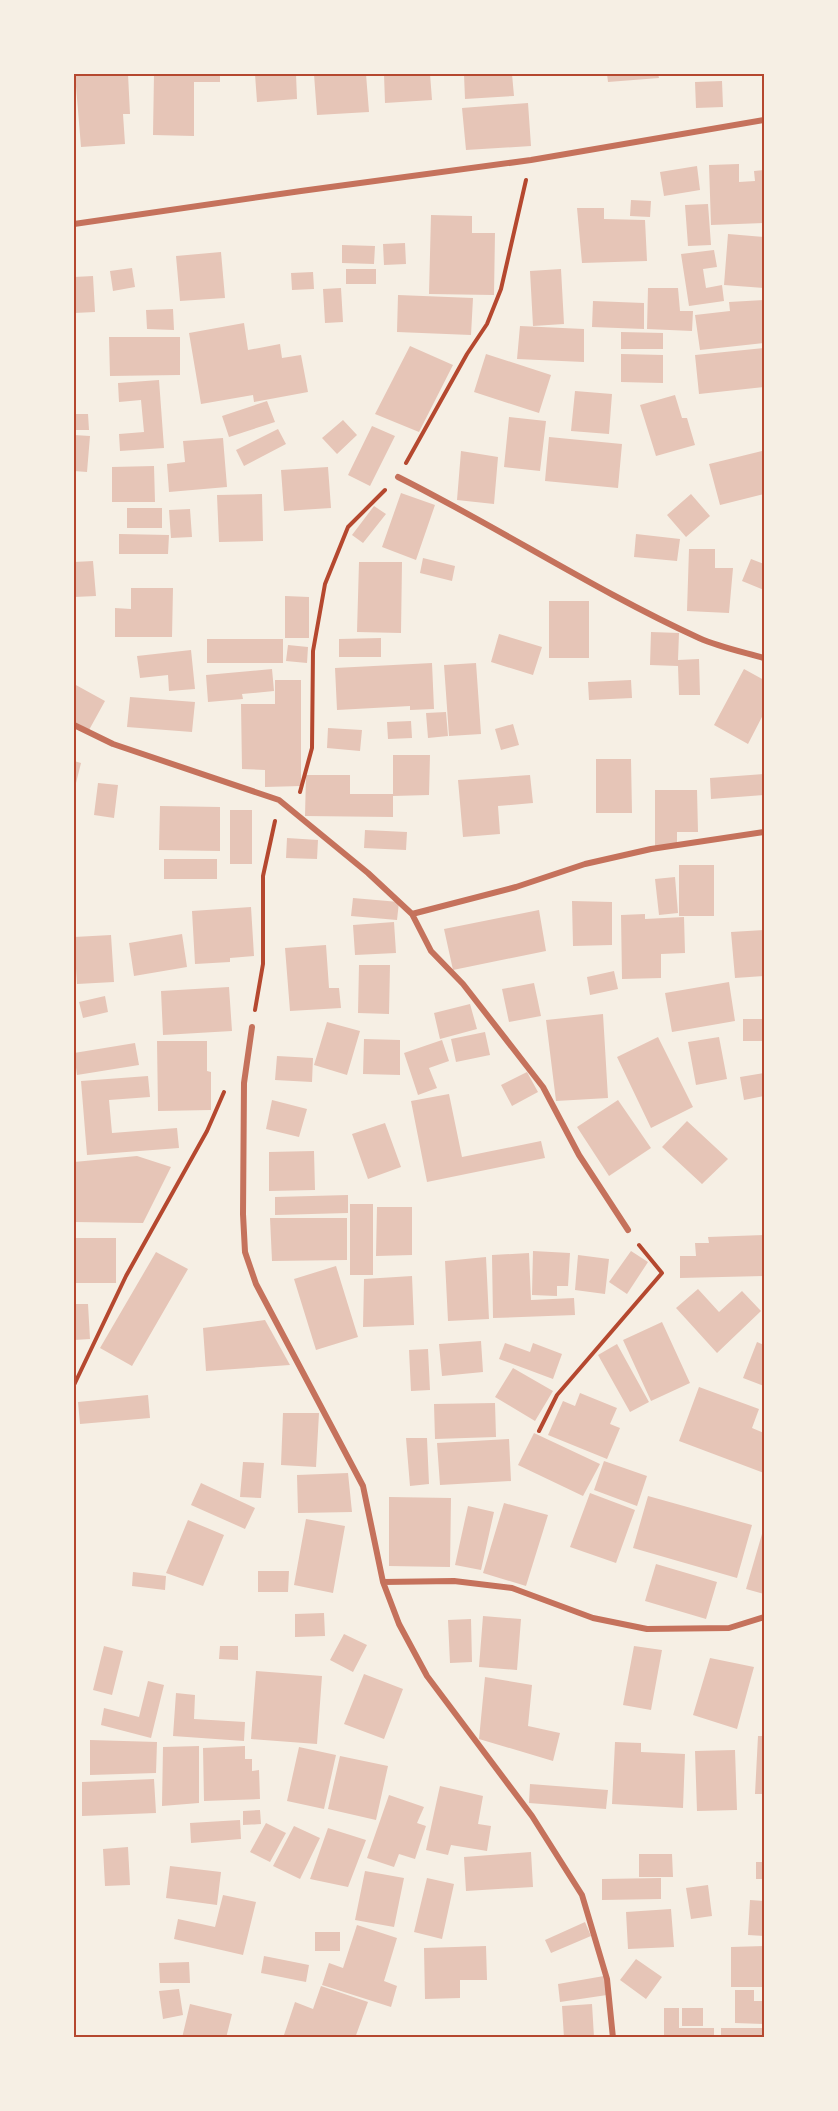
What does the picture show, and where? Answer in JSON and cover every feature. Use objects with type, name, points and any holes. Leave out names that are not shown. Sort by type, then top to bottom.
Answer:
[{"type":"street","points":[[74,224],[531,160],[765,120]]},
{"type":"street","points":[[398,477],[443,499],[614,594],[701,639],[765,658]]},
{"type":"street","points":[[74,725],[113,744],[279,800],[368,873],[412,914],[431,951],[463,984],[543,1087],[579,1155],[628,1230]]},
{"type":"street","points":[[412,914],[516,887],[596,861],[651,849],[765,832]]},
{"type":"street","points":[[252,1027],[244,1083],[243,1214],[245,1252],[256,1284],[363,1486],[383,1582],[399,1624],[427,1676],[532,1816],[582,1895],[607,1979],[613,2037]]},
{"type":"street","points":[[383,1582],[454,1581],[512,1588],[594,1618],[647,1629],[729,1628],[765,1617]]},
{"type":"path","points":[[252,1027],[263,964],[263,876],[279,800],[301,792],[312,748],[313,651],[325,584],[348,527],[398,477],[467,354],[487,324],[501,289],[531,160]]},
{"type":"path","points":[[74,1385],[126,1276],[207,1131],[225,1089]]},
{"type":"path","points":[[539,1431],[557,1395],[662,1273],[628,1230]]},
{"type":"building","points":[[75,74],[128,74],[130,114],[123,114],[125,144],[81,147]]},
{"type":"building","points":[[154,74],[220,74],[220,82],[194,82],[194,136],[153,135]]},
{"type":"building","points":[[255,74],[296,74],[297,99],[257,102]]},
{"type":"building","points":[[314,74],[366,74],[369,112],[317,115]]},
{"type":"building","points":[[384,74],[430,74],[432,100],[385,103]]},
{"type":"building","points":[[464,74],[512,74],[514,96],[465,99]]},
{"type":"building","points":[[607,74],[658,74],[659,78],[608,82]]},
{"type":"building","points":[[722,81],[723,107],[696,108],[695,82]]},
{"type":"building","points":[[528,103],[531,146],[466,150],[462,108]]},
{"type":"building","points":[[739,164],[739,182],[755,181],[754,171],[764,170],[764,223],[711,225],[709,165]]},
{"type":"building","points":[[697,166],[700,190],[664,196],[660,172]]},
{"type":"building","points":[[631,200],[651,201],[650,217],[630,216]]},
{"type":"building","points":[[708,204],[711,245],[688,246],[685,205]]},
{"type":"building","points":[[577,208],[604,208],[604,219],[645,220],[647,261],[582,263]]},
{"type":"building","points":[[431,215],[472,216],[472,233],[495,233],[494,295],[429,294]]},
{"type":"building","points":[[728,234],[764,237],[764,288],[724,285]]},
{"type":"building","points":[[405,243],[406,264],[384,265],[383,244]]},
{"type":"building","points":[[342,245],[375,246],[374,264],[342,263]]},
{"type":"building","points":[[714,250],[717,267],[703,269],[706,288],[722,285],[724,301],[689,306],[681,254]]},
{"type":"building","points":[[221,252],[225,298],[180,301],[176,256]]},
{"type":"building","points":[[132,268],[135,287],[113,291],[110,271]]},
{"type":"building","points":[[346,269],[376,269],[376,284],[346,284]]},
{"type":"building","points":[[561,269],[564,324],[533,326],[530,271]]},
{"type":"building","points":[[313,272],[314,289],[292,290],[291,273]]},
{"type":"building","points":[[93,276],[95,312],[74,313],[74,277]]},
{"type":"building","points":[[341,288],[343,322],[325,323],[323,289]]},
{"type":"building","points":[[648,288],[678,288],[680,311],[693,311],[692,331],[647,329]]},
{"type":"building","points":[[398,295],[473,298],[471,335],[397,332]]},
{"type":"building","points":[[764,300],[764,343],[700,350],[695,315],[730,311],[729,302]]},
{"type":"building","points":[[593,301],[644,303],[644,329],[592,327]]},
{"type":"building","points":[[173,309],[174,330],[147,329],[146,310]]},
{"type":"building","points":[[244,323],[248,350],[280,344],[282,358],[301,355],[308,392],[254,402],[253,395],[201,404],[189,333]]},
{"type":"building","points":[[520,326],[584,329],[584,362],[517,359]]},
{"type":"building","points":[[621,332],[663,333],[663,349],[621,349]]},
{"type":"building","points":[[109,337],[180,337],[180,375],[110,376]]},
{"type":"building","points":[[410,346],[453,365],[419,432],[375,414]]},
{"type":"building","points":[[764,348],[764,387],[699,394],[695,355]]},
{"type":"building","points":[[486,354],[551,375],[539,413],[474,392]]},
{"type":"building","points":[[621,354],[663,355],[663,383],[621,382]]},
{"type":"building","points":[[159,380],[164,448],[120,451],[119,434],[144,432],[141,400],[119,402],[118,383]]},
{"type":"building","points":[[575,391],[612,394],[609,434],[571,431]]},
{"type":"building","points":[[675,395],[682,418],[687,418],[695,445],[656,456],[640,405]]},
{"type":"building","points":[[267,401],[275,422],[229,437],[222,416]]},
{"type":"building","points":[[74,414],[88,414],[89,430],[74,430]]},
{"type":"building","points":[[509,417],[546,421],[540,471],[504,467]]},
{"type":"building","points":[[343,420],[357,435],[337,454],[322,438]]},
{"type":"building","points":[[372,426],[395,436],[370,486],[348,475]]},
{"type":"building","points":[[278,429],[286,444],[244,466],[236,450]]},
{"type":"building","points":[[74,435],[90,436],[87,472],[74,471]]},
{"type":"building","points":[[549,437],[622,444],[618,488],[545,481]]},
{"type":"building","points":[[223,438],[227,487],[169,492],[167,464],[185,462],[183,441]]},
{"type":"building","points":[[461,451],[498,457],[494,504],[457,500]]},
{"type":"building","points":[[762,451],[764,494],[720,505],[709,464]]},
{"type":"building","points":[[154,466],[155,502],[112,502],[112,467]]},
{"type":"building","points":[[328,467],[331,508],[284,511],[281,470]]},
{"type":"building","points":[[401,493],[435,505],[416,560],[382,547]]},
{"type":"building","points":[[262,494],[263,541],[219,542],[217,495]]},
{"type":"building","points":[[691,494],[710,516],[686,537],[667,515]]},
{"type":"building","points":[[374,506],[386,514],[363,543],[352,535]]},
{"type":"building","points":[[127,508],[162,508],[162,528],[127,528]]},
{"type":"building","points":[[190,509],[192,537],[171,538],[169,510]]},
{"type":"building","points":[[119,534],[169,535],[168,554],[119,554]]},
{"type":"building","points":[[636,534],[680,539],[677,561],[634,557]]},
{"type":"building","points":[[689,549],[715,549],[715,568],[733,568],[729,613],[687,611]]},
{"type":"building","points":[[423,558],[455,566],[452,581],[420,573]]},
{"type":"building","points":[[751,559],[764,564],[764,590],[742,581]]},
{"type":"building","points":[[93,561],[96,596],[74,597],[74,562]]},
{"type":"building","points":[[359,562],[402,562],[401,633],[357,632]]},
{"type":"building","points":[[131,588],[173,588],[172,637],[115,637],[115,608],[131,609]]},
{"type":"building","points":[[285,596],[309,597],[309,638],[285,638]]},
{"type":"building","points":[[549,601],[589,601],[589,658],[549,658]]},
{"type":"building","points":[[651,632],[679,633],[678,660],[699,659],[700,695],[679,695],[678,666],[650,665]]},
{"type":"building","points":[[499,634],[542,647],[533,675],[491,662]]},
{"type":"building","points":[[381,638],[381,657],[339,657],[339,639]]},
{"type":"building","points":[[207,639],[283,639],[283,663],[207,663]]},
{"type":"building","points":[[288,645],[308,647],[307,663],[286,661]]},
{"type":"building","points":[[191,650],[195,689],[169,691],[168,675],[140,678],[137,656]]},
{"type":"building","points":[[432,663],[434,709],[410,710],[410,706],[337,710],[335,668]]},
{"type":"building","points":[[476,663],[481,734],[449,736],[444,665]]},
{"type":"building","points":[[272,669],[274,691],[242,694],[243,699],[208,702],[206,675]]},
{"type":"building","points":[[744,669],[764,680],[764,713],[748,744],[714,725]]},
{"type":"building","points":[[275,680],[301,680],[301,786],[265,787],[265,770],[242,769],[241,704],[275,704]]},
{"type":"building","points":[[631,680],[632,698],[589,700],[588,682]]},
{"type":"building","points":[[74,684],[105,701],[89,730],[74,722]]},
{"type":"building","points":[[130,697],[195,702],[192,732],[127,727]]},
{"type":"building","points":[[446,712],[448,736],[428,738],[426,713]]},
{"type":"building","points":[[411,721],[412,738],[388,739],[387,722]]},
{"type":"building","points":[[513,724],[519,745],[501,750],[495,729]]},
{"type":"building","points":[[328,728],[362,730],[360,751],[327,748]]},
{"type":"building","points":[[393,755],[430,755],[429,795],[393,796]]},
{"type":"building","points":[[596,759],[631,759],[632,813],[596,813]]},
{"type":"building","points":[[74,761],[81,763],[74,791]]},
{"type":"building","points":[[764,774],[764,795],[711,799],[710,778]]},
{"type":"building","points":[[306,775],[350,775],[350,794],[393,794],[393,817],[305,816]]},
{"type":"building","points":[[530,775],[533,803],[498,806],[500,834],[463,837],[458,780]]},
{"type":"building","points":[[98,783],[118,785],[114,818],[94,815]]},
{"type":"building","points":[[655,790],[697,790],[698,832],[677,832],[677,846],[655,846]]},
{"type":"building","points":[[160,806],[220,807],[220,851],[159,850]]},
{"type":"building","points":[[230,810],[252,810],[252,864],[230,864]]},
{"type":"building","points":[[365,830],[407,832],[406,850],[364,848]]},
{"type":"building","points":[[287,838],[318,840],[317,859],[286,858]]},
{"type":"building","points":[[164,859],[217,859],[217,879],[164,879]]},
{"type":"building","points":[[679,865],[714,865],[714,916],[679,916]]},
{"type":"building","points":[[675,877],[678,913],[659,915],[655,879]]},
{"type":"building","points":[[353,898],[399,902],[397,920],[351,916]]},
{"type":"building","points":[[572,901],[612,902],[612,945],[573,946]]},
{"type":"building","points":[[251,907],[254,956],[230,958],[230,962],[195,964],[192,911]]},
{"type":"building","points":[[539,910],[546,951],[453,970],[444,929]]},
{"type":"building","points":[[645,914],[645,919],[684,917],[685,953],[661,954],[661,978],[622,979],[621,915]]},
{"type":"building","points":[[394,922],[396,953],[355,955],[353,925]]},
{"type":"building","points":[[764,930],[764,976],[735,978],[731,932]]},
{"type":"building","points":[[182,934],[187,967],[134,976],[129,943]]},
{"type":"building","points":[[111,935],[114,982],[77,984],[74,937]]},
{"type":"building","points":[[326,945],[329,988],[339,988],[341,1008],[290,1011],[285,948]]},
{"type":"building","points":[[359,965],[390,965],[389,1014],[358,1013]]},
{"type":"building","points":[[614,971],[618,989],[590,995],[587,977]]},
{"type":"building","points":[[729,982],[735,1021],[672,1032],[665,993]]},
{"type":"building","points":[[534,983],[541,1016],[509,1022],[502,989]]},
{"type":"building","points":[[229,987],[232,1031],[163,1035],[161,991]]},
{"type":"building","points":[[105,996],[108,1012],[83,1018],[79,1002]]},
{"type":"building","points":[[470,1004],[477,1029],[440,1039],[434,1013]]},
{"type":"building","points":[[603,1014],[608,1098],[556,1101],[546,1020]]},
{"type":"building","points":[[743,1019],[764,1019],[764,1041],[743,1041]]},
{"type":"building","points":[[327,1022],[360,1031],[347,1075],[314,1065]]},
{"type":"building","points":[[485,1032],[490,1055],[456,1062],[451,1039]]},
{"type":"building","points":[[658,1037],[693,1107],[651,1128],[617,1057]]},
{"type":"building","points":[[719,1037],[727,1079],[696,1085],[688,1042]]},
{"type":"building","points":[[364,1039],[400,1040],[400,1075],[363,1074]]},
{"type":"building","points":[[442,1040],[449,1061],[429,1068],[437,1088],[418,1095],[404,1053]]},
{"type":"building","points":[[157,1041],[207,1041],[207,1071],[211,1072],[211,1110],[158,1111]]},
{"type":"building","points":[[135,1043],[139,1065],[77,1075],[74,1053]]},
{"type":"building","points":[[277,1056],[313,1058],[312,1082],[275,1080]]},
{"type":"building","points":[[527,1072],[538,1092],[512,1106],[501,1085]]},
{"type":"building","points":[[764,1073],[764,1096],[744,1100],[740,1077]]},
{"type":"building","points":[[148,1076],[150,1097],[109,1100],[112,1133],[177,1128],[179,1148],[87,1155],[81,1081]]},
{"type":"building","points":[[449,1094],[462,1157],[541,1141],[545,1158],[427,1182],[411,1101]]},
{"type":"building","points":[[272,1100],[307,1109],[299,1137],[266,1129]]},
{"type":"building","points":[[618,1100],[651,1148],[609,1176],[577,1127]]},
{"type":"building","points":[[687,1121],[728,1159],[702,1184],[662,1147]]},
{"type":"building","points":[[385,1123],[401,1167],[368,1179],[352,1134]]},
{"type":"building","points":[[314,1151],[315,1190],[269,1191],[269,1152]]},
{"type":"building","points":[[137,1156],[171,1167],[143,1223],[74,1222],[74,1162]]},
{"type":"building","points":[[348,1195],[348,1213],[275,1215],[275,1197]]},
{"type":"building","points":[[350,1204],[373,1204],[373,1275],[350,1275]]},
{"type":"building","points":[[377,1207],[412,1207],[412,1255],[376,1256]]},
{"type":"building","points":[[270,1218],[347,1218],[347,1260],[272,1261]]},
{"type":"building","points":[[764,1235],[764,1276],[680,1278],[680,1256],[696,1256],[695,1243],[709,1243],[708,1237]]},
{"type":"building","points":[[74,1238],[116,1238],[116,1283],[74,1283]]},
{"type":"building","points":[[533,1251],[570,1253],[568,1286],[557,1286],[557,1296],[532,1295]]},
{"type":"building","points":[[631,1251],[648,1262],[627,1294],[609,1282]]},
{"type":"building","points":[[156,1252],[188,1269],[132,1366],[100,1348]]},
{"type":"building","points":[[529,1253],[531,1300],[574,1298],[575,1315],[493,1318],[492,1255]]},
{"type":"building","points":[[578,1255],[609,1259],[605,1294],[575,1290]]},
{"type":"building","points":[[486,1257],[489,1319],[448,1321],[445,1261]]},
{"type":"building","points":[[336,1266],[358,1337],[316,1350],[294,1279]]},
{"type":"building","points":[[412,1276],[414,1325],[363,1327],[364,1279]]},
{"type":"building","points":[[698,1289],[719,1312],[742,1291],[761,1311],[717,1353],[676,1308]]},
{"type":"building","points":[[74,1304],[88,1304],[90,1339],[74,1340]]},
{"type":"building","points":[[265,1320],[290,1365],[206,1371],[203,1328]]},
{"type":"building","points":[[662,1322],[690,1383],[651,1401],[623,1340]]},
{"type":"building","points":[[481,1341],[483,1372],[442,1376],[439,1344]]},
{"type":"building","points":[[757,1342],[764,1345],[764,1386],[743,1378]]},
{"type":"building","points":[[505,1343],[530,1352],[533,1343],[562,1354],[553,1379],[499,1359]]},
{"type":"building","points":[[617,1344],[649,1402],[630,1412],[598,1355]]},
{"type":"building","points":[[428,1349],[430,1390],[411,1391],[409,1350]]},
{"type":"building","points":[[513,1368],[553,1391],[535,1421],[495,1397]]},
{"type":"building","points":[[699,1387],[759,1409],[752,1428],[764,1433],[764,1473],[679,1441]]},
{"type":"building","points":[[580,1393],[617,1408],[610,1424],[620,1428],[607,1459],[548,1435],[563,1401],[575,1406]]},
{"type":"building","points":[[148,1395],[150,1418],[80,1424],[78,1402]]},
{"type":"building","points":[[495,1403],[496,1437],[435,1439],[434,1404]]},
{"type":"building","points":[[283,1413],[319,1413],[316,1467],[281,1465]]},
{"type":"building","points":[[534,1433],[600,1464],[583,1496],[518,1465]]},
{"type":"building","points":[[406,1438],[427,1438],[429,1484],[410,1486]]},
{"type":"building","points":[[509,1439],[511,1481],[440,1485],[437,1443]]},
{"type":"building","points":[[604,1461],[647,1476],[637,1506],[594,1490]]},
{"type":"building","points":[[243,1462],[264,1463],[261,1498],[240,1497]]},
{"type":"building","points":[[348,1473],[352,1512],[298,1513],[297,1475]]},
{"type":"building","points":[[201,1483],[255,1508],[245,1529],[191,1505]]},
{"type":"building","points":[[590,1493],[635,1510],[616,1563],[570,1547]]},
{"type":"building","points":[[648,1496],[752,1525],[737,1578],[633,1548]]},
{"type":"building","points":[[389,1497],[451,1498],[450,1567],[389,1566]]},
{"type":"building","points":[[504,1503],[548,1515],[526,1586],[483,1573]]},
{"type":"building","points":[[468,1506],[494,1512],[481,1570],[455,1565]]},
{"type":"building","points":[[306,1519],[345,1526],[333,1593],[294,1585]]},
{"type":"building","points":[[188,1520],[224,1535],[203,1586],[166,1573]]},
{"type":"building","points":[[764,1527],[764,1594],[746,1589]]},
{"type":"building","points":[[656,1564],[717,1582],[706,1619],[645,1601]]},
{"type":"building","points":[[258,1571],[289,1571],[288,1592],[258,1592]]},
{"type":"building","points":[[133,1572],[166,1576],[165,1590],[132,1586]]},
{"type":"building","points":[[324,1613],[325,1636],[295,1637],[295,1614]]},
{"type":"building","points":[[483,1616],[521,1619],[517,1670],[479,1667]]},
{"type":"building","points":[[471,1619],[472,1662],[450,1663],[448,1620]]},
{"type":"building","points":[[344,1634],[367,1645],[353,1672],[330,1660]]},
{"type":"building","points":[[104,1646],[123,1651],[112,1695],[93,1690]]},
{"type":"building","points":[[220,1646],[238,1646],[238,1660],[219,1659]]},
{"type":"building","points":[[634,1646],[662,1650],[651,1710],[623,1705]]},
{"type":"building","points":[[710,1658],[754,1667],[737,1729],[693,1715]]},
{"type":"building","points":[[256,1671],[322,1676],[317,1744],[251,1739]]},
{"type":"building","points":[[364,1674],[403,1689],[384,1739],[344,1724]]},
{"type":"building","points":[[485,1677],[532,1685],[528,1726],[560,1733],[553,1761],[479,1739]]},
{"type":"building","points":[[148,1681],[164,1685],[151,1738],[101,1725],[104,1708],[139,1717]]},
{"type":"building","points":[[176,1693],[195,1695],[194,1719],[245,1722],[244,1741],[173,1736]]},
{"type":"building","points":[[758,1736],[764,1736],[764,1794],[755,1794]]},
{"type":"building","points":[[90,1740],[157,1742],[156,1773],[90,1775]]},
{"type":"building","points":[[615,1742],[641,1743],[641,1752],[685,1754],[683,1808],[612,1804]]},
{"type":"building","points":[[199,1746],[199,1803],[162,1806],[163,1747]]},
{"type":"building","points":[[245,1746],[245,1759],[252,1759],[252,1771],[259,1770],[260,1799],[204,1801],[203,1748]]},
{"type":"building","points":[[299,1747],[336,1755],[324,1809],[287,1801]]},
{"type":"building","points":[[735,1750],[737,1810],[697,1811],[695,1751]]},
{"type":"building","points":[[340,1756],[388,1766],[376,1820],[328,1809]]},
{"type":"building","points":[[154,1779],[156,1813],[82,1816],[82,1782]]},
{"type":"building","points":[[530,1784],[608,1790],[606,1809],[529,1803]]},
{"type":"building","points":[[440,1786],[483,1796],[478,1824],[491,1826],[487,1851],[451,1845],[448,1855],[426,1850]]},
{"type":"building","points":[[389,1795],[424,1807],[417,1823],[426,1826],[415,1859],[399,1854],[394,1867],[367,1858]]},
{"type":"building","points":[[260,1810],[261,1824],[243,1825],[243,1811]]},
{"type":"building","points":[[240,1820],[241,1839],[191,1843],[190,1823]]},
{"type":"building","points":[[266,1823],[286,1833],[270,1862],[250,1852]]},
{"type":"building","points":[[294,1826],[320,1838],[300,1879],[273,1866]]},
{"type":"building","points":[[328,1828],[366,1840],[348,1887],[310,1879]]},
{"type":"building","points":[[128,1847],[130,1885],[105,1886],[103,1849]]},
{"type":"building","points":[[531,1852],[533,1887],[466,1891],[464,1857]]},
{"type":"building","points":[[639,1854],[672,1854],[673,1877],[639,1877]]},
{"type":"building","points":[[756,1862],[764,1862],[764,1879],[756,1879]]},
{"type":"building","points":[[170,1866],[221,1872],[217,1905],[166,1898]]},
{"type":"building","points":[[365,1871],[404,1878],[394,1927],[355,1920]]},
{"type":"building","points":[[427,1878],[454,1884],[442,1939],[414,1932]]},
{"type":"building","points":[[661,1878],[661,1899],[602,1900],[602,1879]]},
{"type":"building","points":[[708,1885],[712,1916],[691,1919],[686,1888]]},
{"type":"building","points":[[223,1895],[256,1902],[243,1955],[174,1939],[178,1919],[215,1927]]},
{"type":"building","points":[[750,1900],[764,1901],[764,1936],[748,1935]]},
{"type":"building","points":[[671,1909],[674,1947],[628,1949],[626,1912]]},
{"type":"building","points":[[585,1922],[591,1936],[551,1953],[545,1940]]},
{"type":"building","points":[[357,1925],[397,1938],[384,1981],[397,1986],[391,2007],[322,1985],[329,1963],[343,1968]]},
{"type":"building","points":[[315,1932],[340,1932],[340,1951],[315,1951]]},
{"type":"building","points":[[486,1946],[487,1980],[460,1980],[460,1998],[425,1999],[424,1948]]},
{"type":"building","points":[[764,1946],[764,1987],[731,1987],[731,1947]]},
{"type":"building","points":[[264,1956],[309,1965],[306,1982],[261,1973]]},
{"type":"building","points":[[636,1959],[662,1977],[646,1999],[620,1980]]},
{"type":"building","points":[[189,1962],[190,1983],[160,1983],[159,1963]]},
{"type":"building","points":[[604,1976],[607,1995],[560,2002],[558,1984]]},
{"type":"building","points":[[321,1986],[368,2002],[355,2038],[283,2038],[295,2002],[313,2009]]},
{"type":"building","points":[[179,1989],[183,2015],[163,2019],[159,1991]]},
{"type":"building","points":[[735,1990],[754,1990],[754,2001],[762,2001],[763,2024],[735,2023]]},
{"type":"building","points":[[190,2004],[232,2014],[226,2038],[182,2038]]},
{"type":"building","points":[[592,2004],[594,2037],[564,2038],[562,2006]]},
{"type":"building","points":[[664,2008],[679,2008],[679,2028],[714,2028],[714,2038],[664,2038]]},
{"type":"building","points":[[682,2008],[703,2008],[703,2026],[682,2026]]},
{"type":"building","points":[[721,2028],[764,2028],[764,2038],[721,2038]]}]
